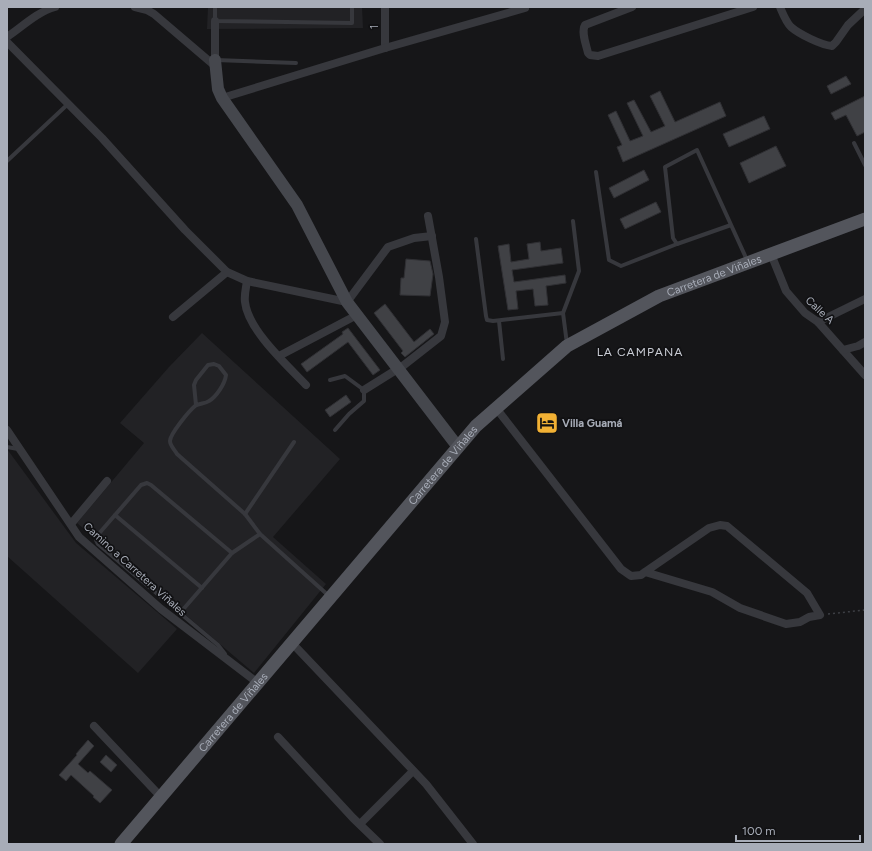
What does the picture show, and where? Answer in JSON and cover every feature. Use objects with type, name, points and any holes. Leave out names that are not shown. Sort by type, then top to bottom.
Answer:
[{"type":"main road","name":"Carretera de Viñales","points":[[121,844],[476,426],[567,346],[659,296],[865,219]]},
{"type":"street","points":[[7,37],[34,17],[55,7]]},
{"type":"street","points":[[135,7],[147,10],[161,19],[215,63]]},
{"type":"street","name":"1","points":[[385,7],[385,48]]},
{"type":"street","points":[[632,7],[585,25],[583,28],[588,53],[590,55],[598,56],[754,7]]},
{"type":"street","points":[[780,7],[790,26],[806,36],[826,45],[832,46],[848,25],[865,9]]},
{"type":"street","points":[[222,98],[385,48],[525,8]]},
{"type":"street","points":[[215,21],[215,63],[218,89],[222,98],[297,205],[347,302],[458,447]]},
{"type":"street","points":[[7,42],[102,138],[185,230],[227,272],[247,281],[347,302]]},
{"type":"street","points":[[364,390],[398,369],[441,336],[445,322],[428,216]]},
{"type":"street","points":[[347,302],[388,247],[414,238],[432,236]]},
{"type":"street","name":"Calle A","points":[[771,254],[786,291],[805,313],[818,322],[865,375]]},
{"type":"street","points":[[173,317],[227,272]]},
{"type":"street","points":[[247,281],[244,302],[256,329],[306,386]]},
{"type":"street","points":[[818,322],[865,299]]},
{"type":"street","points":[[279,356],[357,315]]},
{"type":"street","points":[[843,350],[858,346],[865,342]]},
{"type":"street","points":[[496,408],[621,569],[631,576],[641,575],[645,572],[709,528],[720,525],[727,526],[807,593],[820,616],[809,618],[800,622],[786,624],[740,608],[712,592],[645,572]]},
{"type":"street","name":"Camino a Carretera Viñales","points":[[7,430],[80,537],[161,609],[258,683]]},
{"type":"street","points":[[70,524],[107,481]]},
{"type":"street","points":[[292,643],[426,784],[473,844]]},
{"type":"street","points":[[94,726],[161,797]]},
{"type":"street","points":[[278,737],[380,844]]},
{"type":"street","points":[[360,824],[413,771]]},
{"type":"lane","points":[[215,7],[215,21],[352,23],[352,7]]},
{"type":"lane","points":[[215,63],[296,62]]},
{"type":"lane","points":[[7,161],[68,103]]},
{"type":"lane","points":[[854,143],[865,166]]},
{"type":"lane","points":[[677,244],[673,238],[665,167],[697,150],[748,262]]},
{"type":"lane","points":[[596,172],[609,260],[621,266],[731,225]]},
{"type":"lane","points":[[567,346],[562,313],[579,271],[573,220]]},
{"type":"lane","points":[[476,239],[486,318],[490,321],[562,313]]},
{"type":"lane","points":[[499,320],[503,359]]},
{"type":"lane","points":[[196,405],[194,392],[196,380],[208,365],[214,364],[219,366],[226,376],[224,382],[209,401],[196,405],[172,434],[170,441],[171,446],[245,514],[260,534],[331,597]]},
{"type":"lane","points":[[330,380],[345,376],[364,390],[364,401],[348,414],[335,430]]},
{"type":"lane","points":[[245,514],[294,442]]},
{"type":"lane","points":[[7,447],[21,449]]},
{"type":"lane","points":[[228,661],[218,645],[98,544],[96,537],[141,484],[147,483],[151,484],[232,553]]},
{"type":"lane","points":[[115,515],[202,588]]},
{"type":"lane","points":[[180,613],[232,553],[260,534]]},
{"type":"path","points":[[820,616],[865,610]]},
{"type":"shaded area","points":[[208,7],[362,7],[363,28],[207,29]]},
{"type":"shaded area","points":[[202,333],[340,459],[273,537],[326,584],[254,673],[77,523],[144,443],[120,423],[169,367]]},
{"type":"shaded area","points":[[7,449],[76,543],[177,629],[138,673],[7,556]]},
{"type":"building","points":[[846,76],[851,84],[831,94],[827,86]]},
{"type":"building","points":[[660,91],[675,122],[720,102],[726,116],[623,162],[617,147],[622,145],[608,115],[616,111],[630,141],[643,136],[627,103],[634,100],[651,132],[665,126],[650,96]]},
{"type":"building","points":[[865,96],[865,132],[857,136],[846,115],[835,120],[831,113]]},
{"type":"building","points":[[764,116],[770,129],[729,147],[723,134]]},
{"type":"building","points":[[776,146],[786,166],[749,183],[740,163]]},
{"type":"building","points":[[644,170],[649,180],[614,198],[609,188]]},
{"type":"building","points":[[656,202],[661,212],[625,229],[620,219]]},
{"type":"building","points":[[540,242],[541,251],[561,248],[563,263],[512,270],[514,282],[565,275],[566,283],[546,286],[548,305],[535,306],[533,289],[516,291],[518,309],[508,310],[498,246],[509,244],[511,262],[529,259],[527,244]]},
{"type":"building","points":[[406,259],[430,261],[433,274],[430,296],[400,295],[401,278],[404,278]]},
{"type":"building","points":[[385,304],[414,342],[430,329],[434,334],[405,357],[401,353],[403,351],[374,313]]},
{"type":"building","points":[[348,328],[380,370],[373,375],[348,342],[307,372],[301,364],[343,334],[342,332]]},
{"type":"building","points":[[346,395],[351,402],[330,417],[325,410]]},
{"type":"building","points":[[88,740],[94,746],[78,764],[88,773],[90,771],[112,790],[100,803],[71,775],[66,781],[59,775]]},
{"type":"building","points":[[106,755],[117,765],[111,772],[100,762]]},
{"type":"place","name":"Villa Guamá","points":[[547,423]]},
{"type":"district","name":"LA CAMPANA","points":[[640,352]]}]
